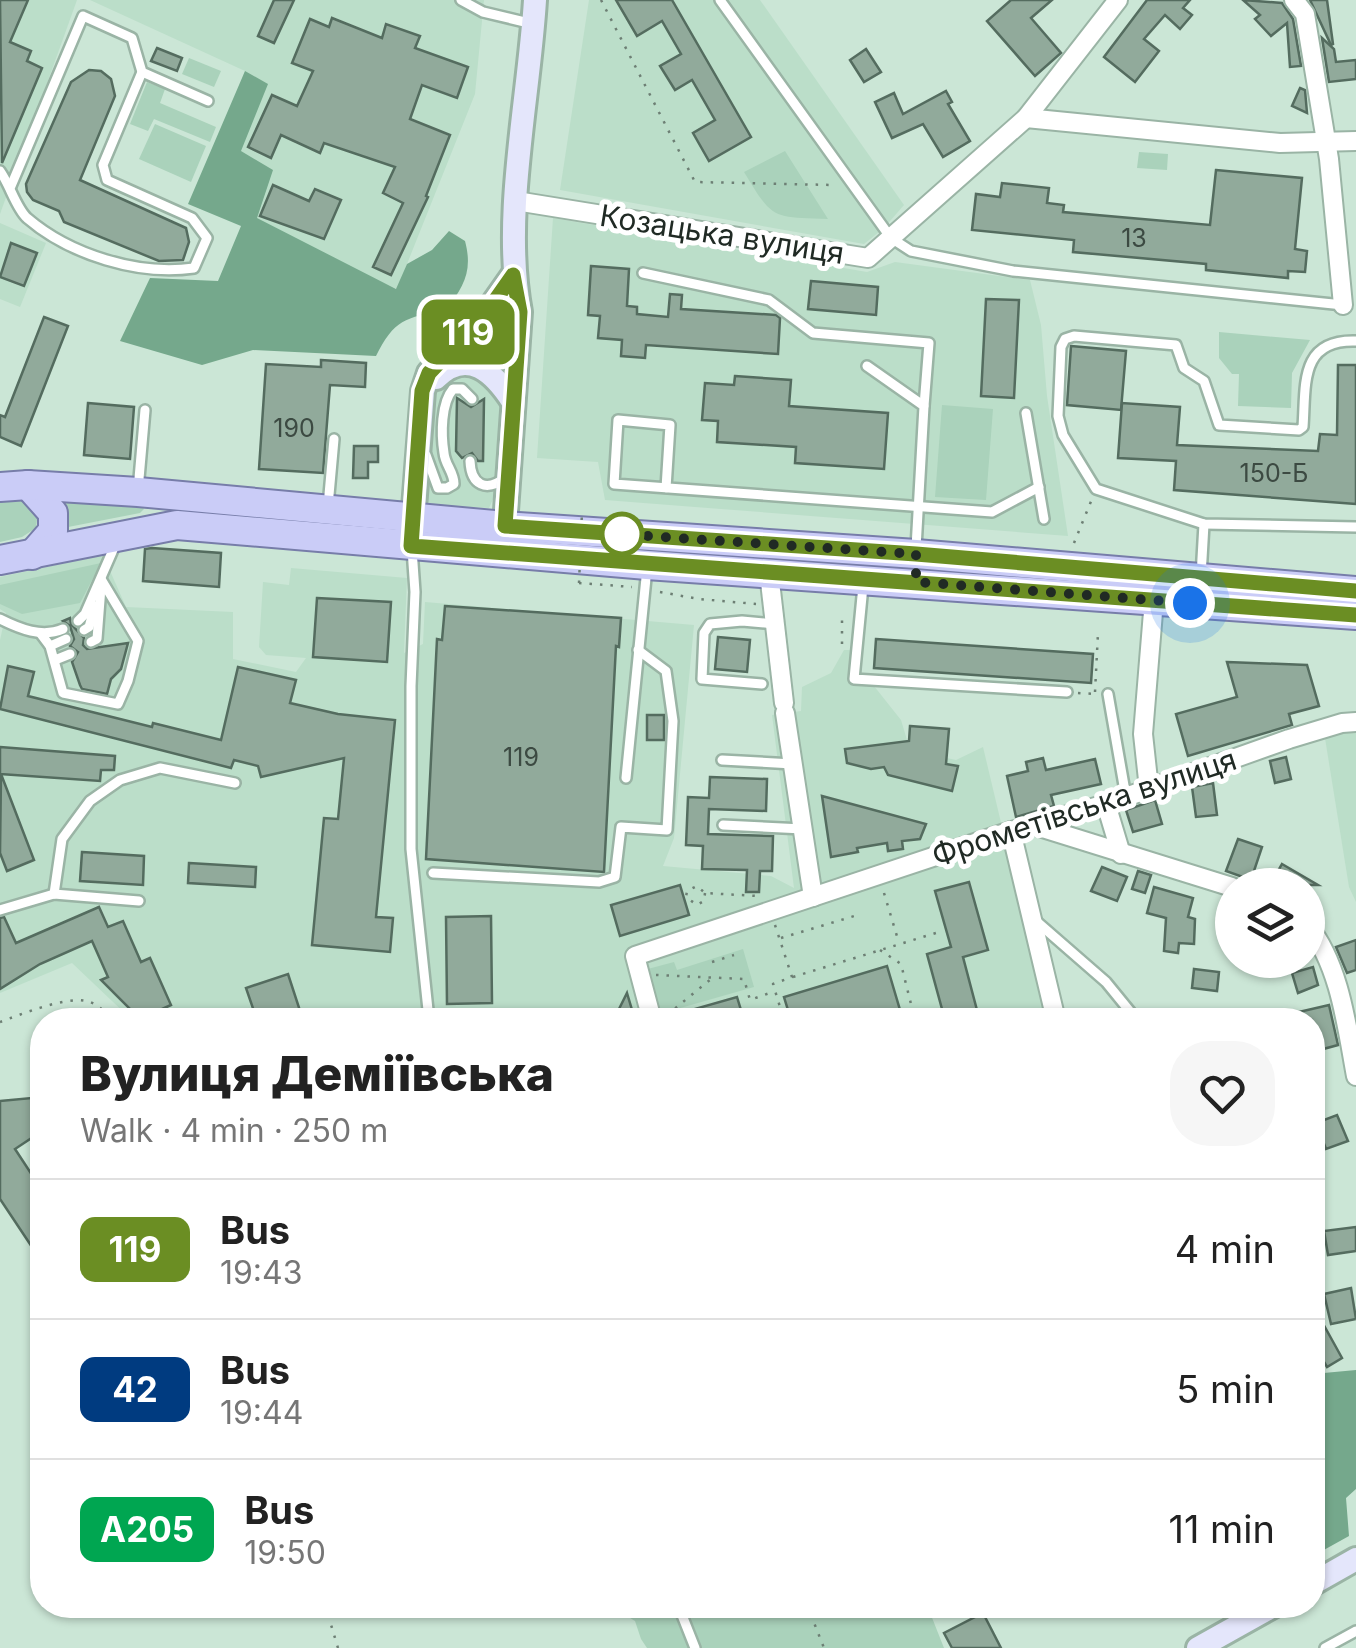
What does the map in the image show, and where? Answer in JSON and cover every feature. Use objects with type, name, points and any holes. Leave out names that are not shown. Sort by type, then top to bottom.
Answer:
[{"type":"main road","points":[[14,486],[138,492],[328,511],[412,532]]},
{"type":"main road","points":[[14,486],[53,512],[53,531],[32,554]]},
{"type":"main road","points":[[0,560],[176,525],[412,532],[916,568],[1356,591]]},
{"type":"main road","points":[[504,540],[646,577],[769,573],[863,579],[916,568],[1154,600],[1356,614]]},
{"type":"street","name":"Козацька вулиця","points":[[516,200],[868,258],[1026,118],[1118,0]]},
{"type":"street","points":[[1294,0],[1306,14],[1326,142],[1343,305]]},
{"type":"street","points":[[504,540],[520,312],[513,275],[516,200],[534,12]]},
{"type":"street","points":[[1026,118],[1280,143],[1356,142]]},
{"type":"street","points":[[412,532],[422,391],[429,373],[487,312],[513,275]]},
{"type":"street","points":[[422,391],[442,372],[458,364],[477,366],[496,376],[514,402]]},
{"type":"street","points":[[769,573],[813,897]]},
{"type":"street","points":[[1149,789],[1143,734],[1154,600]]},
{"type":"street","name":"Фрометівська вулиця","points":[[640,974],[635,956],[1011,831],[1126,798],[1288,740],[1356,722]]},
{"type":"street","points":[[1106,804],[1120,854]]},
{"type":"street","points":[[1036,826],[1215,882]]},
{"type":"street","points":[[1011,831],[1053,1008]]},
{"type":"street","points":[[1325,960],[1346,1022],[1356,1076]]},
{"type":"street","points":[[640,974],[655,1008]]},
{"type":"street","points":[[1325,1577],[1356,1559]]},
{"type":"street","points":[[1198,1648],[1252,1618]]},
{"type":"lane","points":[[461,0],[483,12],[534,12]]},
{"type":"lane","points":[[720,0],[891,238],[911,251],[1013,270],[1343,305]]},
{"type":"lane","points":[[0,172],[24,216],[92,258],[166,272],[194,268],[207,238],[192,218],[107,180],[102,165],[142,72],[132,38],[82,16],[11,186]]},
{"type":"lane","points":[[142,72],[208,101]]},
{"type":"lane","points":[[644,273],[769,300],[813,333],[928,343],[916,568]]},
{"type":"lane","points":[[1356,342],[1329,344],[1311,358],[1303,427],[1299,430],[1219,425],[1204,382],[1184,368],[1176,345],[1074,336],[1060,347],[1058,416],[1064,435],[1096,489],[1204,524],[1356,527]]},
{"type":"lane","points":[[866,366],[924,406]]},
{"type":"lane","points":[[419,428],[433,480],[438,488],[447,488],[454,484],[455,477],[444,455],[445,398],[453,388],[462,388],[472,399]]},
{"type":"lane","points":[[138,492],[145,410]]},
{"type":"lane","points":[[1026,413],[1044,519]]},
{"type":"lane","points":[[666,488],[670,425],[618,420],[614,484],[918,508],[992,512],[1039,487]]},
{"type":"lane","points":[[328,511],[334,439]]},
{"type":"lane","points":[[470,461],[474,481],[481,486],[498,484],[508,474]]},
{"type":"lane","points":[[1200,580],[1204,524]]},
{"type":"lane","points":[[412,532],[415,592],[411,849],[428,1008]]},
{"type":"lane","points":[[81,625],[90,627],[101,579],[121,534]]},
{"type":"lane","points":[[626,778],[646,577]]},
{"type":"lane","points":[[91,642],[97,639],[101,579]]},
{"type":"lane","points":[[41,634],[56,660],[63,693],[118,704],[138,641],[101,579]]},
{"type":"lane","points":[[863,579],[854,679],[1066,692]]},
{"type":"lane","points":[[762,684],[702,680],[704,633],[710,624],[774,615]]},
{"type":"lane","points":[[0,619],[41,634],[64,634],[50,646]]},
{"type":"lane","points":[[434,873],[599,882],[615,877],[621,827],[667,830],[673,721],[666,671],[638,650]]},
{"type":"lane","points":[[56,660],[70,654]]},
{"type":"lane","points":[[1108,694],[1126,798]]},
{"type":"lane","points":[[722,760],[793,764]]},
{"type":"lane","points":[[54,894],[62,839],[90,801],[120,780],[160,768],[235,783]]},
{"type":"lane","points":[[723,825],[803,830]]},
{"type":"lane","points":[[0,910],[54,894],[139,901]]},
{"type":"lane","points":[[1031,916],[1106,982],[1127,1008]]},
{"type":"lane","points":[[683,1618],[695,1648]]},
{"type":"lane","points":[[1324,1648],[1356,1631]]},
{"type":"path","points":[[601,0],[695,182],[853,185]]},
{"type":"path","points":[[1072,549],[1096,489]]},
{"type":"path","points":[[582,512],[579,583],[646,577],[698,599],[774,615]]},
{"type":"path","points":[[842,612],[842,644]]},
{"type":"path","points":[[1095,694],[1098,633]]},
{"type":"path","points":[[1066,692],[1108,694]]},
{"type":"path","points":[[700,912],[688,902],[688,892],[697,886],[708,893],[766,896]]},
{"type":"path","points":[[697,906],[708,893]]},
{"type":"path","points":[[886,902],[900,944]]},
{"type":"path","points":[[780,939],[862,914]]},
{"type":"path","points":[[774,922],[792,977]]},
{"type":"path","points":[[780,1008],[773,984],[939,932]]},
{"type":"path","points":[[880,950],[900,964],[912,1008]]},
{"type":"path","points":[[713,957],[712,962],[734,954],[730,952]]},
{"type":"path","points":[[640,974],[744,979],[750,1000],[775,992]]},
{"type":"path","points":[[672,1008],[713,978]]},
{"type":"path","points":[[42,1008],[83,999],[102,1008]]},
{"type":"path","points":[[0,1022],[30,1011]]},
{"type":"path","points":[[329,1618],[338,1648]]},
{"type":"path","points":[[812,1618],[824,1648]]},
{"type":"shaded area","points":[[0,0],[77,0],[0,214]]},
{"type":"shaded area","points":[[90,0],[484,0],[475,94],[397,289],[198,201],[245,71]]},
{"type":"shaded area","points":[[589,0],[760,0],[904,205],[864,244],[560,190]]},
{"type":"shaded area","points":[[189,58],[221,71],[214,87],[182,74]]},
{"type":"shaded area","points":[[245,71],[268,84],[241,151],[273,170],[257,218],[396,289],[407,264],[432,250],[449,231],[465,241],[465,278],[445,311],[402,322],[376,356],[253,350],[202,365],[120,341],[150,278],[218,281],[241,226],[188,204]]},
{"type":"shaded area","points":[[147,82],[165,89],[160,103],[216,127],[210,142],[154,119],[148,131],[130,124]]},
{"type":"shaded area","points":[[155,124],[206,146],[191,182],[139,159]]},
{"type":"shaded area","points":[[785,151],[828,219],[776,213],[744,172]]},
{"type":"shaded area","points":[[1139,152],[1168,154],[1167,170],[1137,168]]},
{"type":"shaded area","points":[[553,218],[867,272],[895,262],[1030,280],[1041,325],[1047,396],[1068,536],[605,500],[598,462],[537,458]]},
{"type":"shaded area","points":[[0,223],[46,243],[20,307],[0,299]]},
{"type":"shaded area","points":[[512,306],[508,371],[489,356],[466,354]]},
{"type":"shaded area","points":[[1219,332],[1310,340],[1292,373],[1291,408],[1238,406],[1239,374],[1232,374],[1219,358]]},
{"type":"shaded area","points":[[455,374],[479,377],[496,392],[500,403],[494,497],[489,508],[433,505],[423,499],[428,407],[436,385]]},
{"type":"shaded area","points":[[942,405],[993,409],[986,500],[935,497]]},
{"type":"shaded area","points":[[0,500],[27,500],[38,511],[36,528],[22,537],[0,542]]},
{"type":"shaded area","points":[[61,501],[141,505],[144,509],[63,528]]},
{"type":"shaded area","points":[[103,555],[126,607],[233,612],[233,659],[296,672],[306,658],[266,655],[259,647],[263,582],[289,585],[291,568],[407,578],[404,653],[423,644],[425,602],[694,625],[674,838],[663,866],[771,876],[794,888],[772,715],[801,711],[802,687],[831,673],[844,650],[853,650],[850,684],[874,686],[901,720],[910,750],[956,760],[983,747],[1045,1008],[119,1008],[72,963],[0,993],[0,640],[6,613],[0,609],[0,577]]},
{"type":"shaded area","points":[[101,563],[80,603],[22,614],[0,604],[0,585]]},
{"type":"shaded area","points":[[1324,732],[1356,732],[1356,902],[1349,887]]},
{"type":"shaded area","points":[[743,949],[754,987],[680,1008],[654,1008],[644,970],[674,962],[677,970]]},
{"type":"shaded area","points":[[1356,1370],[1356,1489],[1346,1498],[1349,1536],[1325,1549],[1325,1373]]},
{"type":"shaded area","points":[[630,1618],[932,1618],[944,1648],[647,1648]]},
{"type":"building","points":[[0,0],[28,0],[10,42],[31,51],[27,61],[42,68],[2,163]]},
{"type":"building","points":[[274,0],[294,0],[274,43],[258,36]]},
{"type":"building","points":[[616,0],[672,0],[751,137],[709,161],[693,133],[715,120],[692,80],[675,90],[660,66],[681,54],[662,21],[637,36]]},
{"type":"building","points":[[1011,0],[1052,0],[1031,18],[1061,53],[1035,76],[987,21]]},
{"type":"building","points":[[1147,0],[1190,0],[1183,8],[1192,15],[1180,29],[1165,15],[1144,39],[1159,51],[1135,82],[1104,57]]},
{"type":"building","points":[[1243,0],[1282,3],[1293,19],[1301,66],[1290,67],[1287,23],[1271,36],[1255,19],[1260,15]]},
{"type":"building","points":[[1310,0],[1327,0],[1331,45]]},
{"type":"building","points":[[332,18],[382,38],[386,24],[420,36],[415,48],[468,67],[457,98],[422,85],[410,119],[450,135],[428,197],[391,275],[373,267],[403,203],[383,193],[395,167],[324,143],[320,153],[281,135],[271,158],[248,147],[272,95],[297,106],[313,71],[292,63],[310,19],[329,27]]},
{"type":"building","points":[[1322,38],[1334,49],[1336,62],[1356,60],[1356,79],[1329,82]]},
{"type":"building","points":[[157,48],[182,58],[177,71],[151,61]]},
{"type":"building","points":[[866,49],[881,72],[864,82],[850,60]]},
{"type":"building","points":[[89,70],[101,71],[111,79],[115,96],[80,180],[186,228],[189,242],[183,260],[159,261],[64,222],[59,211],[33,200],[27,192],[26,184],[71,82]]},
{"type":"building","points":[[1300,88],[1305,90],[1307,113],[1292,106]]},
{"type":"building","points":[[946,91],[952,102],[948,104],[970,141],[943,157],[923,124],[892,138],[875,102],[894,93],[903,114]]},
{"type":"building","points":[[1216,170],[1302,178],[1295,249],[1307,251],[1305,272],[1288,271],[1288,278],[1206,270],[1206,264],[1073,252],[1074,240],[972,230],[976,194],[1000,197],[1002,183],[1049,188],[1047,203],[1064,205],[1063,212],[1210,225]]},
{"type":"building","points":[[273,185],[309,201],[315,189],[341,200],[324,239],[260,216]]},
{"type":"building","points":[[11,243],[37,253],[24,286],[0,277]]},
{"type":"building","points":[[591,266],[629,269],[627,306],[637,307],[637,314],[668,317],[670,294],[682,295],[681,309],[776,315],[780,318],[778,354],[646,345],[645,358],[621,356],[622,340],[598,338],[600,316],[588,315]]},
{"type":"building","points":[[811,281],[878,287],[876,315],[808,309]]},
{"type":"building","points":[[986,299],[1019,300],[1014,398],[981,396]]},
{"type":"building","points":[[44,317],[68,326],[21,446],[0,437],[0,415],[5,417]]},
{"type":"building","points":[[1071,346],[1126,351],[1121,410],[1067,405]]},
{"type":"building","points":[[321,360],[366,363],[365,387],[330,385],[323,473],[259,469],[266,364],[321,367]]},
{"type":"building","points":[[1338,365],[1356,365],[1356,504],[1174,490],[1176,461],[1118,458],[1122,403],[1180,407],[1177,445],[1318,451],[1320,434],[1337,435]]},
{"type":"building","points":[[735,376],[791,380],[789,406],[888,413],[884,469],[795,463],[796,447],[717,442],[718,421],[702,420],[705,383],[734,385]]},
{"type":"building","points":[[457,398],[471,407],[484,399],[483,461],[472,453],[462,458],[456,451]]},
{"type":"building","points":[[88,403],[134,407],[130,459],[84,455]]},
{"type":"building","points":[[354,446],[378,446],[378,462],[368,462],[368,478],[353,478]]},
{"type":"building","points":[[145,549],[221,553],[219,587],[143,581]]},
{"type":"building","points":[[317,598],[391,602],[387,662],[313,657]]},
{"type":"building","points":[[445,606],[621,618],[619,647],[616,646],[604,872],[426,859],[437,639],[442,640]]},
{"type":"building","points":[[70,618],[87,649],[128,643],[121,669],[111,679],[107,694],[82,689],[80,685],[72,662],[78,652],[70,646],[74,639],[70,626],[63,621]]},
{"type":"building","points":[[718,637],[750,640],[747,672],[715,669]]},
{"type":"building","points":[[876,639],[1093,654],[1091,683],[874,668]]},
{"type":"building","points":[[1227,662],[1307,665],[1319,706],[1289,714],[1292,725],[1188,756],[1176,714],[1237,697]]},
{"type":"building","points":[[8,666],[34,672],[28,696],[221,740],[238,667],[296,680],[290,703],[338,714],[395,720],[376,917],[393,918],[390,952],[312,945],[324,818],[338,819],[344,758],[261,777],[258,766],[234,760],[231,768],[0,709]]},
{"type":"building","points":[[647,715],[664,715],[664,740],[647,740]]},
{"type":"building","points":[[910,726],[949,729],[946,764],[958,766],[952,791],[888,775],[884,767],[871,769],[847,763],[845,749],[909,741]]},
{"type":"building","points":[[0,747],[115,756],[114,770],[101,770],[100,781],[0,774]]},
{"type":"building","points":[[1286,757],[1291,779],[1275,783],[1270,761]]},
{"type":"building","points":[[1043,758],[1046,770],[1095,759],[1101,784],[1051,795],[1054,806],[1016,817],[1007,776],[1028,771],[1026,762]]},
{"type":"building","points":[[1,774],[34,860],[7,871],[0,853]]},
{"type":"building","points":[[710,777],[767,779],[766,811],[709,809],[708,834],[773,836],[772,871],[760,871],[759,892],[746,892],[747,870],[702,869],[703,846],[686,845],[688,797],[709,798]]},
{"type":"building","points":[[1213,783],[1217,815],[1196,817],[1192,787]]},
{"type":"building","points":[[822,796],[926,824],[920,839],[902,841],[903,849],[888,851],[887,843],[831,857]]},
{"type":"building","points":[[1155,800],[1162,824],[1133,832],[1126,810]]},
{"type":"building","points":[[1238,839],[1262,847],[1255,868],[1227,868]]},
{"type":"building","points":[[82,852],[144,856],[143,885],[80,881]]},
{"type":"building","points":[[189,863],[256,867],[255,887],[188,883]]},
{"type":"building","points":[[1102,867],[1127,877],[1117,901],[1091,891]]},
{"type":"building","points":[[1138,871],[1151,875],[1145,893],[1132,889]]},
{"type":"building","points":[[969,882],[988,950],[963,957],[976,1008],[942,1008],[927,954],[951,947],[935,891]]},
{"type":"building","points":[[680,885],[689,915],[620,936],[611,905]]},
{"type":"building","points":[[1154,887],[1193,898],[1188,917],[1195,919],[1194,944],[1179,943],[1178,953],[1164,951],[1166,918],[1147,913]]},
{"type":"building","points":[[99,907],[108,927],[123,921],[141,962],[150,958],[171,1005],[129,1008],[101,980],[108,977],[92,941],[40,964],[0,989],[0,918],[4,917],[16,943]]},
{"type":"building","points":[[491,916],[492,1003],[447,1004],[446,917]]},
{"type":"building","points":[[1356,940],[1356,970],[1347,973],[1336,947]]},
{"type":"building","points":[[887,966],[899,1008],[787,1008],[784,997]]},
{"type":"building","points":[[1194,969],[1215,972],[1217,991],[1192,988]]},
{"type":"building","points":[[288,974],[299,1008],[253,1008],[246,988]]},
{"type":"building","points":[[1294,978],[1316,978],[1318,985],[1298,993]]},
{"type":"building","points":[[627,993],[631,1008],[620,1008]]},
{"type":"building","points":[[737,997],[740,1008],[698,1008]]},
{"type":"building","points":[[1329,1005],[1338,1045],[1325,1048],[1325,1008],[1316,1008]]},
{"type":"building","points":[[30,1098],[30,1139],[15,1149],[30,1172],[30,1244],[0,1199],[0,1101]]},
{"type":"building","points":[[1337,1115],[1348,1141],[1326,1149],[1325,1120]]},
{"type":"building","points":[[1356,1227],[1356,1251],[1328,1255],[1325,1231]]},
{"type":"building","points":[[1351,1288],[1356,1319],[1331,1324],[1325,1294]]},
{"type":"building","points":[[1325,1327],[1342,1358],[1327,1367],[1325,1364]]},
{"type":"building","points":[[973,1618],[986,1618],[1001,1648],[952,1648],[944,1633]]},
{"type":"bus line","name":"119","points":[[1356,591],[916,554],[505,526],[520,312],[513,275],[487,312],[429,373],[422,391],[411,546],[1356,615]]},
{"type":"route","points":[[622,534],[617,534],[916,554],[916,582],[1190,603]]}]
